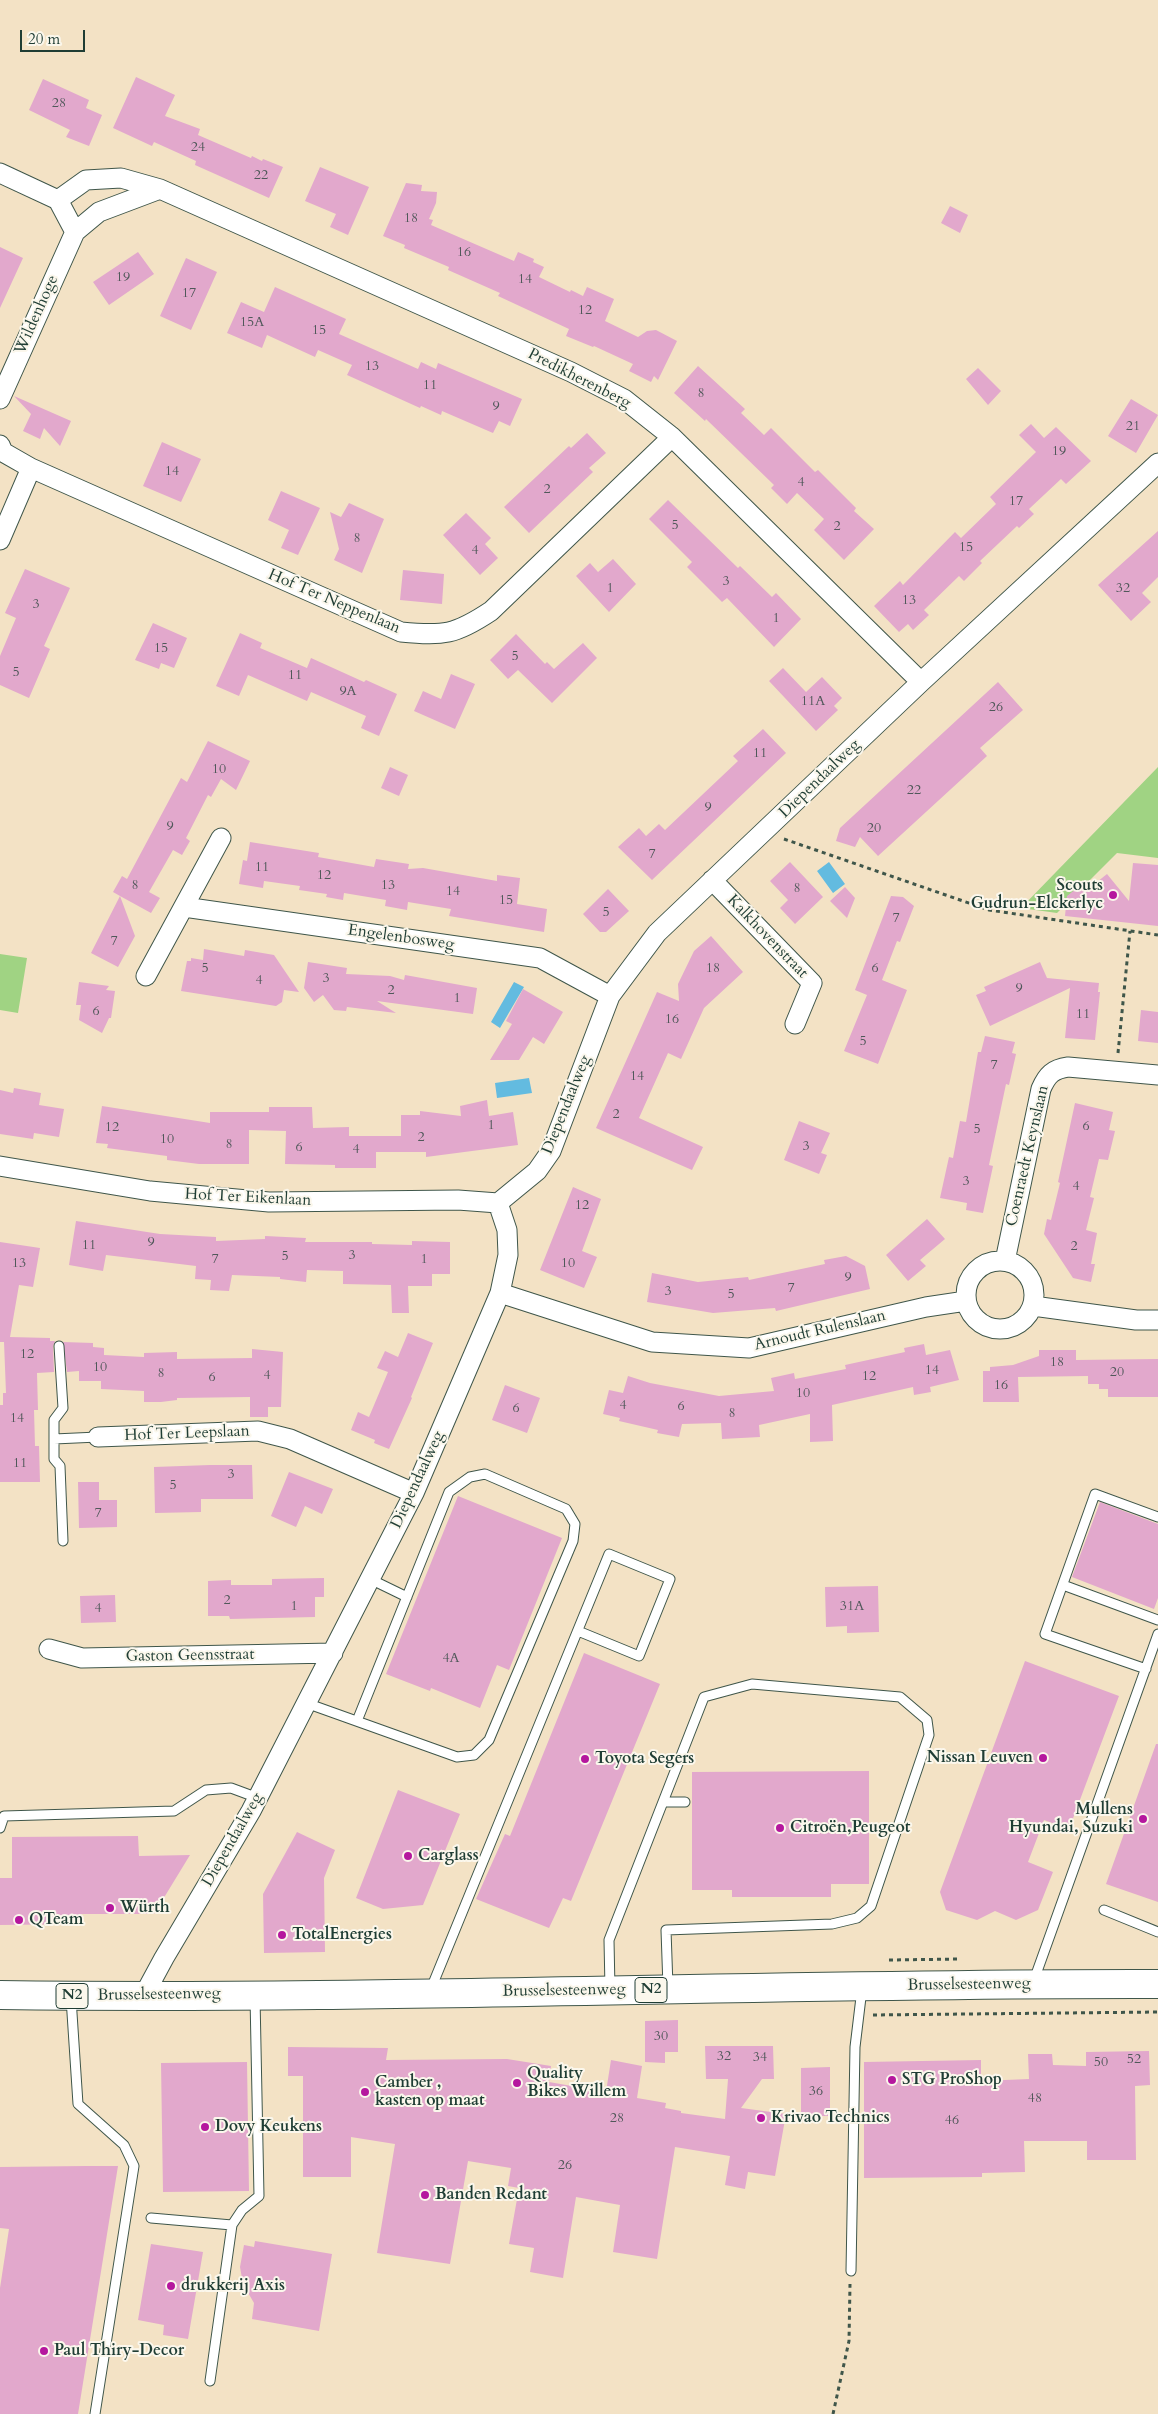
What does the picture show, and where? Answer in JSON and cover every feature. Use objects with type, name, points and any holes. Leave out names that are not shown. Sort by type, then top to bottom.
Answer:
[{"type":"main road","name":"Brusselsesteenweg","points":[[0,1995],[429,1993],[1033,1984],[1158,1984]]},
{"type":"street","points":[[0,173],[58,200],[75,232],[99,212],[160,189]]},
{"type":"street","name":"Predikherenberg","points":[[58,200],[86,180],[121,178],[160,189],[571,372],[624,399],[672,437],[921,682]]},
{"type":"street","name":"Wildenhoge","points":[[0,399],[75,232]]},
{"type":"street","name":"Hof Ter Neppenlaan","points":[[32,468],[401,632],[434,635],[465,628],[491,611],[672,437]]},
{"type":"street","points":[[0,446],[3,452],[32,468],[0,540]]},
{"type":"street","name":"Diependaalweg","points":[[144,1995],[258,1798],[414,1494],[500,1293],[508,1255],[507,1230],[498,1204],[537,1171],[551,1151],[610,996],[657,933],[921,682],[1158,463]]},
{"type":"street","points":[[146,976],[220,838]]},
{"type":"street","name":"Kalkhovenstraat","points":[[712,880],[812,983],[795,1024]]},
{"type":"street","name":"Engelenbosweg","points":[[184,907],[540,958],[610,996]]},
{"type":"street","name":"Coenraedt Keynslaan","points":[[1005,1261],[1041,1089],[1046,1078],[1056,1069],[1068,1067],[1158,1075]]},
{"type":"street","name":"Hof Ter Eikenlaan","points":[[0,1166],[150,1191],[268,1202],[458,1200],[498,1204]]},
{"type":"street","points":[[1005,1261],[1023,1269],[1030,1277],[1034,1296],[1027,1316],[1019,1324],[997,1329],[986,1326],[977,1320],[970,1311],[966,1301],[966,1290],[976,1271],[984,1264],[1005,1261]]},
{"type":"street","name":"Arnoudt Rulenslaan","points":[[500,1293],[652,1342],[749,1348],[926,1307],[966,1301]]},
{"type":"street","points":[[1032,1306],[1136,1320],[1158,1320]]},
{"type":"street","name":"Hof Ter Leepslaan","points":[[98,1437],[258,1431],[290,1439],[414,1494]]},
{"type":"street","name":"Gaston Geensstraat","points":[[49,1649],[82,1658],[333,1653]]},
{"type":"lane","points":[[59,1346],[64,1408],[54,1420],[54,1459],[60,1466],[63,1542]]},
{"type":"lane","points":[[54,1439],[98,1437]]},
{"type":"lane","points":[[306,1703],[457,1757],[474,1755],[489,1740],[573,1541],[575,1524],[566,1509],[485,1474],[470,1477],[449,1492],[357,1721]]},
{"type":"lane","points":[[1146,1669],[1045,1634],[1095,1494],[1158,1517]]},
{"type":"lane","points":[[429,1993],[609,1554],[670,1579],[639,1656],[578,1632]]},
{"type":"lane","points":[[370,1578],[407,1597]]},
{"type":"lane","points":[[1063,1585],[1158,1620]]},
{"type":"lane","points":[[1033,1984],[1158,1634]]},
{"type":"lane","points":[[610,1990],[608,1940],[704,1697],[727,1689],[752,1684],[900,1697],[927,1720],[929,1735],[871,1906],[857,1918],[832,1924],[666,1930],[668,1990]]},
{"type":"lane","points":[[0,1828],[4,1816],[174,1811],[206,1790],[230,1788],[258,1798]]},
{"type":"lane","points":[[663,1802],[684,1802]]},
{"type":"lane","points":[[1104,1910],[1158,1932]]},
{"type":"lane","points":[[851,2271],[855,2047],[862,1988]]},
{"type":"lane","points":[[210,2382],[232,2225],[242,2210],[259,2196],[255,1994]]},
{"type":"lane","points":[[71,1996],[78,2104],[124,2145],[134,2166],[95,2414]]},
{"type":"lane","points":[[151,2218],[232,2225]]},
{"type":"path","points":[[764,832],[989,910],[1158,935]]},
{"type":"path","points":[[1116,1071],[1130,931]]},
{"type":"path","points":[[833,2414],[849,2341],[851,2271]]},
{"type":"green space","points":[[1158,767],[1158,858],[1117,853],[1057,913],[1021,908]]},
{"type":"green space","points":[[0,954],[27,958],[18,1013],[0,1010]]},
{"type":"water","points":[[829,862],[845,884],[833,893],[817,871]]},
{"type":"water","points":[[514,982],[524,987],[500,1028],[491,1022]]},
{"type":"water","points":[[529,1078],[532,1093],[497,1098],[495,1083]]},
{"type":"building","points":[[136,77],[175,95],[165,116],[200,129],[198,135],[251,158],[252,156],[262,161],[263,159],[283,167],[269,198],[195,165],[196,161],[154,142],[152,146],[113,128]]},
{"type":"building","points":[[43,79],[89,100],[86,108],[102,115],[89,146],[66,137],[70,130],[29,110]]},
{"type":"building","points":[[320,167],[369,187],[348,235],[330,227],[336,214],[305,201]]},
{"type":"building","points":[[406,183],[422,185],[421,191],[437,192],[436,203],[429,219],[433,220],[431,225],[514,261],[518,252],[534,259],[533,262],[544,267],[539,277],[583,296],[587,287],[614,299],[605,321],[638,337],[647,331],[656,330],[677,341],[658,380],[654,376],[651,382],[629,371],[633,364],[594,346],[566,336],[569,329],[498,296],[500,293],[448,270],[449,267],[404,248],[405,245],[383,236]]},
{"type":"building","points":[[950,206],[968,215],[960,233],[941,223]]},
{"type":"building","points":[[0,247],[23,258],[0,308]]},
{"type":"building","points":[[138,252],[154,274],[109,305],[93,282]]},
{"type":"building","points":[[186,258],[217,272],[191,330],[160,316]]},
{"type":"building","points":[[275,287],[346,319],[339,334],[418,369],[421,362],[436,369],[438,363],[522,399],[510,426],[499,421],[493,433],[442,411],[441,415],[421,406],[420,408],[347,375],[352,365],[318,350],[315,357],[267,335],[262,348],[227,333],[241,302],[264,312]]},
{"type":"building","points":[[698,366],[745,409],[741,413],[764,435],[771,428],[815,472],[818,470],[856,508],[854,511],[874,529],[844,560],[814,530],[824,519],[797,493],[787,504],[771,488],[774,485],[706,419],[705,421],[674,393]]},
{"type":"building","points":[[978,368],[1001,391],[988,405],[966,379]]},
{"type":"building","points":[[14,396],[71,421],[60,446],[44,428],[40,439],[23,431],[31,414]]},
{"type":"building","points":[[1131,399],[1158,415],[1136,453],[1108,436]]},
{"type":"building","points":[[1031,424],[1044,438],[1056,427],[1091,461],[1066,484],[1061,479],[1029,509],[1034,514],[1019,528],[1017,526],[980,561],[982,563],[964,581],[959,576],[924,610],[929,615],[913,630],[908,624],[899,632],[874,606],[900,581],[903,585],[955,532],[961,538],[996,504],[990,497],[1036,452],[1019,435]]},
{"type":"building","points":[[587,433],[606,453],[589,468],[593,472],[529,533],[504,507],[569,446],[571,448]]},
{"type":"building","points":[[162,442],[201,459],[181,502],[143,486]]},
{"type":"building","points":[[281,491],[320,508],[298,555],[281,548],[289,530],[268,520]]},
{"type":"building","points":[[668,500],[738,568],[740,566],[772,597],[776,593],[801,619],[774,647],[727,598],[722,602],[687,567],[692,562],[649,519]]},
{"type":"building","points":[[349,503],[384,519],[362,573],[334,560],[339,549],[330,512],[341,517]]},
{"type":"building","points":[[466,513],[491,538],[485,544],[498,558],[480,575],[443,535]]},
{"type":"building","points":[[1158,531],[1158,577],[1142,593],[1151,602],[1131,621],[1098,585]]},
{"type":"building","points":[[613,559],[636,584],[609,612],[576,576],[590,563],[598,572]]},
{"type":"building","points":[[25,569],[70,588],[44,646],[50,649],[29,698],[0,685],[0,656],[16,618],[5,613]]},
{"type":"building","points":[[403,570],[444,574],[442,604],[400,600]]},
{"type":"building","points":[[153,623],[187,638],[174,668],[161,663],[159,669],[135,660]]},
{"type":"building","points":[[240,633],[262,643],[260,648],[307,668],[311,658],[364,682],[366,680],[397,694],[379,736],[361,728],[366,716],[311,692],[307,701],[248,675],[239,696],[216,686]]},
{"type":"building","points":[[516,634],[545,664],[547,662],[554,669],[583,643],[597,658],[552,703],[518,670],[508,679],[490,660]]},
{"type":"building","points":[[783,668],[806,692],[822,677],[842,698],[834,706],[838,710],[816,731],[769,681]]},
{"type":"building","points":[[451,674],[475,684],[455,729],[414,711],[423,691],[441,699]]},
{"type":"building","points":[[998,682],[1023,710],[980,748],[987,756],[878,856],[860,837],[855,847],[836,841],[840,828]]},
{"type":"building","points":[[763,729],[786,753],[652,880],[618,847],[639,828],[646,836],[659,824],[665,830],[738,761],[733,756]]},
{"type":"building","points":[[208,741],[250,761],[236,790],[221,779],[211,797],[208,795],[186,838],[190,841],[182,855],[173,850],[149,892],[160,898],[151,913],[113,892],[122,876],[127,879],[181,778],[187,782]]},
{"type":"building","points":[[390,767],[408,775],[399,796],[381,788]]},
{"type":"building","points":[[250,842],[319,853],[318,857],[374,867],[376,859],[409,864],[408,869],[423,868],[497,881],[497,875],[520,878],[517,904],[547,909],[544,932],[449,916],[451,909],[408,902],[407,910],[385,906],[386,900],[344,893],[343,900],[326,897],[327,894],[299,890],[300,886],[264,881],[263,888],[239,884],[243,860],[247,861]]},
{"type":"building","points":[[790,862],[823,897],[795,924],[780,908],[788,900],[770,881]]},
{"type":"building","name":"Scouts Gudrun-Elckerlyc","points":[[1133,863],[1158,865],[1158,926],[1065,916],[1067,896],[1082,884],[1087,890],[1107,874],[1129,901]]},
{"type":"building","points":[[845,887],[855,898],[847,918],[830,901]]},
{"type":"building","points":[[608,889],[629,911],[606,932],[600,932],[583,914]]},
{"type":"building","points":[[120,896],[135,936],[118,967],[91,953]]},
{"type":"building","points":[[891,896],[903,897],[914,906],[900,942],[897,941],[882,980],[907,990],[878,1064],[844,1051],[867,995],[855,990]]},
{"type":"building","points":[[711,936],[743,972],[704,1008],[681,1059],[668,1053],[639,1118],[703,1147],[692,1170],[596,1128],[657,992],[679,1001],[678,984],[694,951]]},
{"type":"building","points":[[204,949],[244,956],[245,950],[274,955],[299,992],[284,990],[282,1002],[276,1006],[181,991],[187,961],[191,961],[191,958],[203,960]]},
{"type":"building","points":[[308,962],[347,968],[346,974],[390,976],[404,980],[405,975],[477,988],[473,1014],[377,1001],[396,1013],[347,1007],[346,1011],[334,1010],[323,995],[314,1002],[304,988]]},
{"type":"building","points":[[1040,962],[1047,978],[1099,983],[1098,992],[1100,992],[1095,1040],[1065,1038],[1070,988],[990,1026],[976,995],[986,991],[984,987]]},
{"type":"building","points":[[79,982],[109,986],[106,990],[115,991],[111,1018],[109,1018],[102,1033],[79,1020],[81,1005],[76,1005]]},
{"type":"building","points":[[523,989],[563,1012],[544,1044],[533,1037],[519,1060],[490,1060],[512,1024],[506,1021]]},
{"type":"building","points":[[1141,1010],[1158,1012],[1158,1043],[1138,1041]]},
{"type":"building","points":[[985,1036],[1015,1042],[1012,1053],[1016,1054],[1009,1085],[1006,1084],[989,1165],[993,1166],[983,1213],[966,1210],[967,1203],[940,1198],[949,1157],[953,1158],[960,1121],[966,1122],[978,1052],[981,1052]]},
{"type":"building","points":[[14,1088],[41,1093],[39,1105],[64,1109],[59,1137],[34,1133],[33,1139],[0,1134],[0,1090],[13,1093]]},
{"type":"building","points":[[487,1100],[489,1116],[513,1112],[518,1145],[426,1157],[426,1152],[376,1152],[376,1168],[335,1168],[335,1165],[285,1164],[286,1131],[249,1130],[249,1164],[199,1164],[167,1160],[167,1156],[107,1148],[108,1144],[96,1143],[102,1106],[210,1123],[210,1112],[269,1112],[269,1107],[312,1107],[313,1128],[349,1127],[349,1136],[401,1136],[401,1115],[420,1115],[420,1111],[461,1116],[460,1106]]},
{"type":"building","points":[[1075,1103],[1113,1112],[1109,1130],[1115,1131],[1108,1160],[1099,1159],[1090,1197],[1094,1198],[1086,1230],[1097,1233],[1091,1264],[1095,1264],[1091,1282],[1073,1278],[1044,1234],[1047,1219],[1051,1220],[1060,1183],[1058,1182]]},
{"type":"building","points":[[799,1121],[830,1133],[821,1153],[827,1155],[819,1174],[784,1160]]},
{"type":"building","points":[[573,1187],[601,1199],[582,1251],[597,1257],[584,1288],[540,1270]]},
{"type":"building","points":[[927,1219],[945,1239],[920,1260],[926,1266],[908,1281],[886,1255]]},
{"type":"building","points":[[76,1221],[160,1234],[216,1237],[216,1241],[265,1239],[265,1236],[306,1238],[305,1242],[372,1242],[372,1244],[412,1245],[412,1241],[450,1242],[450,1274],[432,1274],[432,1286],[408,1286],[409,1313],[392,1313],[391,1285],[343,1284],[343,1271],[307,1270],[306,1282],[280,1279],[280,1277],[232,1275],[229,1291],[210,1290],[211,1280],[195,1279],[196,1266],[106,1255],[103,1271],[69,1265]]},
{"type":"building","points":[[0,1242],[40,1248],[33,1287],[19,1285],[10,1337],[50,1338],[50,1341],[55,1341],[53,1346],[54,1372],[37,1373],[38,1410],[34,1410],[35,1446],[39,1446],[40,1482],[0,1482],[0,1405],[3,1405],[3,1393],[6,1393],[4,1342],[0,1342]]},
{"type":"building","points":[[846,1256],[865,1266],[870,1289],[776,1311],[775,1308],[713,1313],[647,1302],[652,1273],[698,1282],[748,1277],[749,1280],[825,1264],[824,1260]]},
{"type":"building","points":[[408,1333],[433,1343],[412,1398],[389,1449],[374,1443],[375,1440],[351,1430],[358,1412],[369,1417],[388,1372],[377,1368],[385,1351],[398,1357]]},
{"type":"building","points":[[63,1342],[93,1343],[93,1347],[104,1348],[104,1355],[144,1357],[144,1353],[177,1352],[177,1359],[252,1358],[252,1349],[283,1352],[281,1407],[268,1407],[268,1417],[250,1417],[250,1397],[177,1398],[177,1400],[161,1402],[144,1402],[144,1391],[101,1389],[101,1381],[79,1381],[79,1371],[67,1372]]},
{"type":"building","points":[[924,1344],[926,1355],[950,1350],[959,1380],[930,1387],[931,1392],[914,1395],[913,1387],[832,1405],[833,1441],[810,1442],[810,1414],[759,1425],[760,1437],[722,1439],[721,1423],[682,1424],[679,1437],[657,1433],[658,1430],[619,1421],[620,1418],[603,1414],[609,1390],[623,1393],[628,1376],[650,1383],[719,1396],[774,1391],[771,1378],[794,1373],[795,1379],[846,1369],[845,1365],[905,1352],[904,1348]]},
{"type":"building","points":[[1039,1350],[1076,1350],[1076,1360],[1158,1359],[1158,1397],[1108,1397],[1108,1389],[1099,1389],[1099,1384],[1088,1384],[1088,1376],[1018,1377],[1019,1402],[983,1402],[983,1371],[990,1371],[990,1367],[1013,1365],[1039,1356]]},
{"type":"building","points":[[505,1385],[540,1398],[527,1433],[492,1420]]},
{"type":"building","points":[[252,1465],[253,1499],[201,1499],[201,1512],[155,1513],[154,1467]]},
{"type":"building","points":[[289,1472],[333,1489],[322,1514],[305,1506],[296,1527],[271,1516]]},
{"type":"building","points":[[78,1482],[99,1482],[99,1500],[117,1500],[117,1527],[79,1528]]},
{"type":"building","points":[[458,1496],[562,1538],[509,1670],[497,1665],[480,1708],[431,1688],[430,1691],[386,1674]]},
{"type":"building","points":[[1100,1502],[1158,1524],[1158,1598],[1154,1609],[1072,1577]]},
{"type":"building","points":[[324,1578],[324,1597],[315,1597],[315,1617],[230,1619],[229,1616],[208,1616],[208,1581],[231,1580],[231,1585],[272,1585],[272,1579]]},
{"type":"building","points":[[878,1586],[879,1632],[847,1633],[847,1626],[826,1627],[825,1587]]},
{"type":"building","points":[[115,1595],[116,1622],[81,1623],[80,1596]]},
{"type":"building","name":"Toyota Segers","points":[[584,1653],[660,1684],[571,1901],[563,1898],[549,1928],[476,1899],[505,1834],[510,1836]]},
{"type":"building","name":"Nissan Leuven","points":[[1025,1661],[1119,1696],[1069,1829],[1044,1820],[1028,1862],[1053,1872],[1038,1910],[1016,1920],[995,1911],[977,1920],[946,1910],[940,1892]]},
{"type":"building","name":"Mullens Hyundai, Suzuki","points":[[1156,1744],[1158,1744],[1158,1902],[1106,1884]]},
{"type":"building","name":"Citroën,Peugeot","points":[[869,1771],[869,1884],[831,1884],[831,1897],[732,1897],[732,1890],[692,1890],[692,1772]]},
{"type":"building","name":"Carglass","points":[[398,1790],[460,1814],[423,1905],[383,1909],[356,1898]]},
{"type":"building","points":[[297,1832],[335,1850],[324,1878],[325,1952],[264,1953],[263,1894]]},
{"type":"building","points":[[138,1836],[139,1856],[190,1855],[154,1914],[81,1914],[82,1924],[0,1925],[0,1878],[12,1878],[12,1837]]},
{"type":"building","points":[[678,2020],[678,2052],[665,2052],[665,2063],[645,2062],[645,2021]]},
{"type":"building","points":[[705,2046],[773,2046],[774,2079],[762,2079],[741,2108],[786,2114],[775,2176],[748,2172],[745,2189],[725,2185],[730,2156],[675,2147],[657,2259],[613,2252],[620,2205],[576,2197],[563,2278],[530,2272],[534,2248],[509,2244],[519,2188],[508,2186],[511,2168],[468,2161],[450,2264],[377,2253],[395,2144],[351,2137],[351,2177],[303,2177],[303,2076],[288,2076],[288,2047],[388,2048],[386,2060],[507,2059],[551,2066],[549,2082],[606,2092],[611,2060],[642,2066],[637,2098],[666,2103],[665,2108],[681,2111],[681,2113],[725,2119],[728,2079],[706,2079]]},
{"type":"building","points":[[1149,2051],[1150,2085],[1135,2086],[1136,2160],[1087,2160],[1087,2141],[1024,2141],[1025,2172],[982,2173],[982,2177],[864,2178],[864,2062],[981,2060],[981,2081],[1029,2079],[1028,2054],[1052,2054],[1053,2065],[1086,2066],[1086,2052]]},
{"type":"building","name":"Dovy Keukens","points":[[247,2062],[249,2191],[163,2192],[161,2063]]},
{"type":"building","points":[[830,2067],[830,2116],[801,2116],[801,2068]]},
{"type":"building","name":"Paul Thiry-Decor","points":[[118,2166],[78,2414],[0,2414],[0,2288],[9,2229],[0,2228],[0,2167]]},
{"type":"building","points":[[255,2241],[332,2254],[319,2331],[252,2319],[254,2303],[243,2284],[240,2267],[244,2245],[254,2247]]},
{"type":"building","name":"drukkerij Axis","points":[[151,2244],[203,2252],[188,2339],[163,2335],[164,2325],[138,2320]]},
{"type":"place","name":"Scouts Gudrun-Elckerlyc","points":[[1113,895]]},
{"type":"place","name":"Nissan Leuven","points":[[1043,1758]]},
{"type":"place","name":"Toyota Segers","points":[[585,1759]]},
{"type":"place","name":"Mullens Hyundai, Suzuki","points":[[1143,1819]]},
{"type":"place","name":"Citroën,Peugeot","points":[[780,1828]]},
{"type":"place","name":"Carglass","points":[[408,1856]]},
{"type":"place","name":"Würth","points":[[110,1908]]},
{"type":"place","name":"QTeam","points":[[19,1920]]},
{"type":"place","name":"TotalEnergies","points":[[282,1935]]},
{"type":"place","name":"STG ProShop","points":[[892,2080]]},
{"type":"place","name":"Quality Bikes Willem","points":[[517,2083]]},
{"type":"place","name":"Camber , kasten op maat","points":[[365,2092]]},
{"type":"place","name":"Krivao Technics","points":[[761,2118]]},
{"type":"place","name":"Dovy Keukens","points":[[205,2127]]},
{"type":"place","name":"Banden Redant","points":[[425,2195]]},
{"type":"place","name":"drukkerij Axis","points":[[171,2286]]},
{"type":"place","name":"Paul Thiry-Decor","points":[[44,2351]]}]
